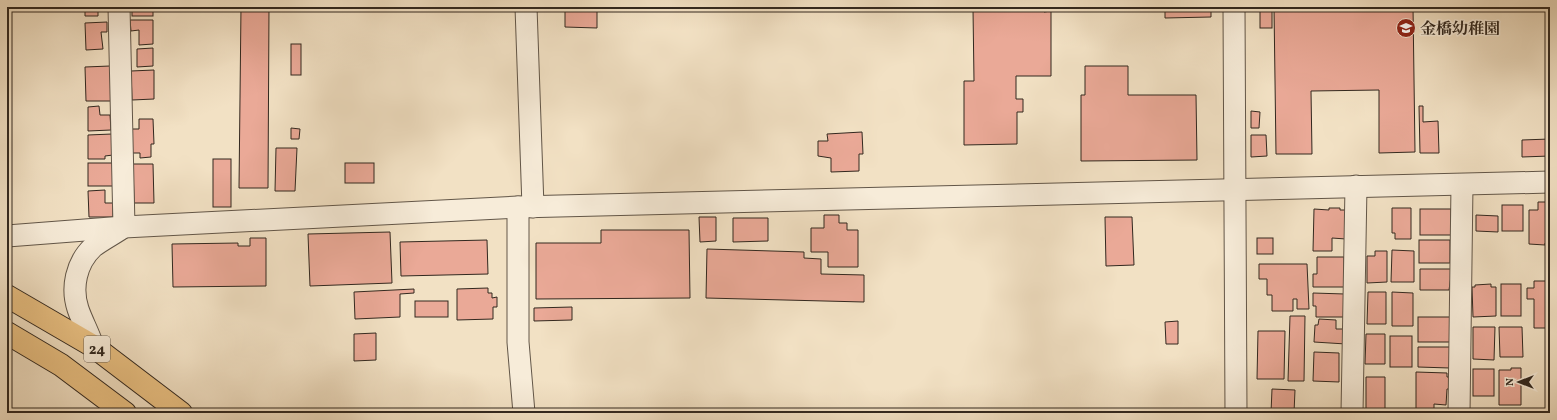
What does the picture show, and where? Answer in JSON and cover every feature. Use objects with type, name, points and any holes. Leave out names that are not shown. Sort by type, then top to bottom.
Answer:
[{"type":"highway","name":"24","points":[[7,296],[93,346],[181,413]]},
{"type":"highway","name":"24","points":[[7,333],[61,365],[126,413]]},
{"type":"street","points":[[119,7],[124,227]]},
{"type":"street","points":[[524,413],[518,342],[526,207],[526,7]]},
{"type":"street","points":[[1234,7],[1236,413]]},
{"type":"street","points":[[7,236],[124,227],[526,207],[1550,182]]},
{"type":"street","points":[[1459,413],[1462,185]]},
{"type":"street","points":[[1352,413],[1356,186]]},
{"type":"street","points":[[93,346],[86,324],[78,310],[74,291],[78,268],[93,248],[124,227]]},
{"type":"building","points":[[85,7],[104,8],[98,8],[98,16],[85,16]]},
{"type":"building","points":[[132,7],[153,7],[153,16],[132,16]]},
{"type":"building","points":[[241,7],[269,7],[268,188],[239,188]]},
{"type":"building","points":[[565,7],[597,7],[597,28],[565,27]]},
{"type":"building","points":[[963,7],[1044,7],[1044,12],[1051,11],[1051,76],[1016,76],[1016,99],[1023,99],[1023,112],[1017,112],[1017,144],[964,145],[964,81],[974,81],[973,9],[963,10]]},
{"type":"building","points":[[1165,7],[1211,7],[1211,17],[1165,18]]},
{"type":"building","points":[[1274,7],[1413,7],[1415,152],[1379,153],[1379,90],[1311,91],[1312,154],[1276,154]]},
{"type":"building","points":[[1260,10],[1272,10],[1272,28],[1260,28]]},
{"type":"building","points":[[130,20],[153,20],[153,44],[139,45],[139,30],[131,31]]},
{"type":"building","points":[[107,22],[107,32],[101,32],[103,49],[86,50],[85,23]]},
{"type":"building","points":[[291,44],[301,44],[301,75],[291,75]]},
{"type":"building","points":[[153,48],[153,66],[137,67],[137,49]]},
{"type":"building","points":[[110,66],[111,101],[86,101],[85,67]]},
{"type":"building","points":[[1085,66],[1128,66],[1128,95],[1196,95],[1197,160],[1081,161],[1081,95],[1085,95]]},
{"type":"building","points":[[154,70],[154,99],[132,100],[131,71]]},
{"type":"building","points":[[99,106],[100,115],[110,115],[111,130],[88,131],[88,107]]},
{"type":"building","points":[[1419,106],[1423,106],[1423,122],[1438,121],[1439,153],[1420,153]]},
{"type":"building","points":[[1251,111],[1260,112],[1259,128],[1251,128]]},
{"type":"building","points":[[139,119],[153,119],[154,144],[151,144],[151,157],[140,158],[140,153],[132,153],[132,129],[139,129]]},
{"type":"building","points":[[291,128],[300,129],[299,139],[291,139]]},
{"type":"building","points":[[862,132],[863,154],[859,154],[859,171],[831,172],[831,158],[818,156],[818,141],[828,141],[827,134]]},
{"type":"building","points":[[112,134],[113,155],[105,156],[105,159],[88,159],[88,135]]},
{"type":"building","points":[[1251,135],[1266,135],[1267,156],[1251,157]]},
{"type":"building","points":[[1550,139],[1550,156],[1522,157],[1522,140]]},
{"type":"building","points":[[276,148],[297,148],[295,191],[275,191]]},
{"type":"building","points":[[213,159],[231,159],[231,207],[213,207]]},
{"type":"building","points":[[88,163],[113,163],[113,186],[88,186]]},
{"type":"building","points":[[345,163],[374,163],[374,183],[345,183]]},
{"type":"building","points":[[133,164],[153,164],[154,203],[134,203]]},
{"type":"building","points":[[105,190],[105,203],[113,203],[113,217],[89,217],[88,191]]},
{"type":"building","points":[[1538,202],[1550,202],[1550,243],[1545,243],[1545,245],[1529,244],[1529,210],[1538,210]]},
{"type":"building","points":[[1502,205],[1523,205],[1523,231],[1502,231]]},
{"type":"building","points":[[1329,208],[1340,208],[1340,210],[1346,210],[1346,239],[1332,238],[1332,251],[1313,251],[1314,209],[1329,210]]},
{"type":"building","points":[[1392,208],[1411,208],[1411,239],[1395,239],[1395,233],[1392,233]]},
{"type":"building","points":[[1420,209],[1451,209],[1451,235],[1420,235]]},
{"type":"building","points":[[824,215],[839,215],[839,223],[847,223],[847,230],[858,230],[858,267],[828,267],[828,252],[811,252],[811,228],[824,228]]},
{"type":"building","points":[[1476,215],[1498,216],[1498,232],[1476,231]]},
{"type":"building","points":[[699,217],[716,217],[716,241],[700,242]]},
{"type":"building","points":[[1105,217],[1132,217],[1134,265],[1106,266]]},
{"type":"building","points":[[733,218],[768,218],[768,241],[733,242]]},
{"type":"building","points":[[601,230],[689,230],[690,298],[536,299],[536,243],[601,243]]},
{"type":"building","points":[[390,232],[392,283],[310,286],[308,234]]},
{"type":"building","points":[[250,238],[266,238],[266,286],[173,287],[172,244],[238,243],[238,246],[250,246]]},
{"type":"building","points":[[1257,238],[1273,238],[1273,254],[1257,254]]},
{"type":"building","points":[[487,240],[488,274],[401,276],[400,242]]},
{"type":"building","points":[[1419,240],[1450,240],[1450,263],[1419,263]]},
{"type":"building","points":[[707,249],[804,252],[804,258],[821,259],[821,274],[864,275],[864,302],[706,298]]},
{"type":"building","points":[[1392,250],[1414,251],[1414,282],[1391,282]]},
{"type":"building","points":[[1375,251],[1387,251],[1387,282],[1367,283],[1367,256],[1375,256]]},
{"type":"building","points":[[1317,257],[1344,257],[1344,287],[1313,287],[1313,274],[1317,274]]},
{"type":"building","points":[[1259,264],[1307,264],[1309,309],[1297,309],[1297,299],[1293,299],[1293,311],[1272,311],[1272,295],[1267,295],[1267,279],[1259,279]]},
{"type":"building","points":[[1420,269],[1452,269],[1449,290],[1420,290]]},
{"type":"building","points":[[1534,281],[1550,281],[1550,328],[1534,328],[1534,299],[1527,299],[1527,288],[1534,288]]},
{"type":"building","points":[[1491,284],[1491,287],[1496,287],[1496,316],[1473,317],[1472,287],[1475,287],[1475,285]]},
{"type":"building","points":[[1501,284],[1521,284],[1521,316],[1501,316]]},
{"type":"building","points":[[488,288],[488,293],[492,293],[492,298],[497,297],[497,307],[493,307],[493,319],[457,320],[457,289]]},
{"type":"building","points":[[414,289],[414,293],[400,294],[400,317],[355,319],[354,292]]},
{"type":"building","points":[[1368,292],[1386,292],[1386,324],[1367,324]]},
{"type":"building","points":[[1392,292],[1413,293],[1413,326],[1392,326]]},
{"type":"building","points":[[1313,293],[1345,294],[1344,317],[1316,317],[1316,306],[1313,306]]},
{"type":"building","points":[[415,301],[448,301],[448,317],[415,317]]},
{"type":"building","points":[[572,307],[572,320],[534,321],[534,308]]},
{"type":"building","points":[[1290,316],[1305,316],[1304,381],[1288,381]]},
{"type":"building","points":[[1418,317],[1450,317],[1450,342],[1418,342]]},
{"type":"building","points":[[1319,319],[1336,320],[1336,329],[1346,329],[1346,344],[1314,342],[1315,325],[1318,325]]},
{"type":"building","points":[[1178,321],[1178,344],[1166,344],[1165,322]]},
{"type":"building","points":[[1473,327],[1495,327],[1494,360],[1473,359]]},
{"type":"building","points":[[1499,327],[1522,327],[1523,357],[1500,357]]},
{"type":"building","points":[[1258,331],[1285,331],[1284,379],[1257,379]]},
{"type":"building","points":[[376,333],[376,360],[354,361],[354,334]]},
{"type":"building","points":[[1366,334],[1385,334],[1385,364],[1365,364]]},
{"type":"building","points":[[1390,336],[1412,336],[1412,367],[1390,367]]},
{"type":"building","points":[[1418,347],[1450,347],[1450,368],[1418,367]]},
{"type":"building","points":[[1314,352],[1339,353],[1339,382],[1313,381]]},
{"type":"building","points":[[1511,368],[1521,368],[1521,405],[1499,405],[1499,370],[1511,370]]},
{"type":"building","points":[[1473,369],[1494,369],[1494,396],[1473,396]]},
{"type":"building","points":[[1416,372],[1447,373],[1447,377],[1450,377],[1450,389],[1447,389],[1446,405],[1434,404],[1434,410],[1416,410]]},
{"type":"building","points":[[1366,377],[1385,377],[1385,410],[1366,409]]},
{"type":"building","points":[[1272,389],[1295,390],[1294,413],[1271,413]]},
{"type":"place","name":"金橋幼稚園","points":[[1406,28]]}]
